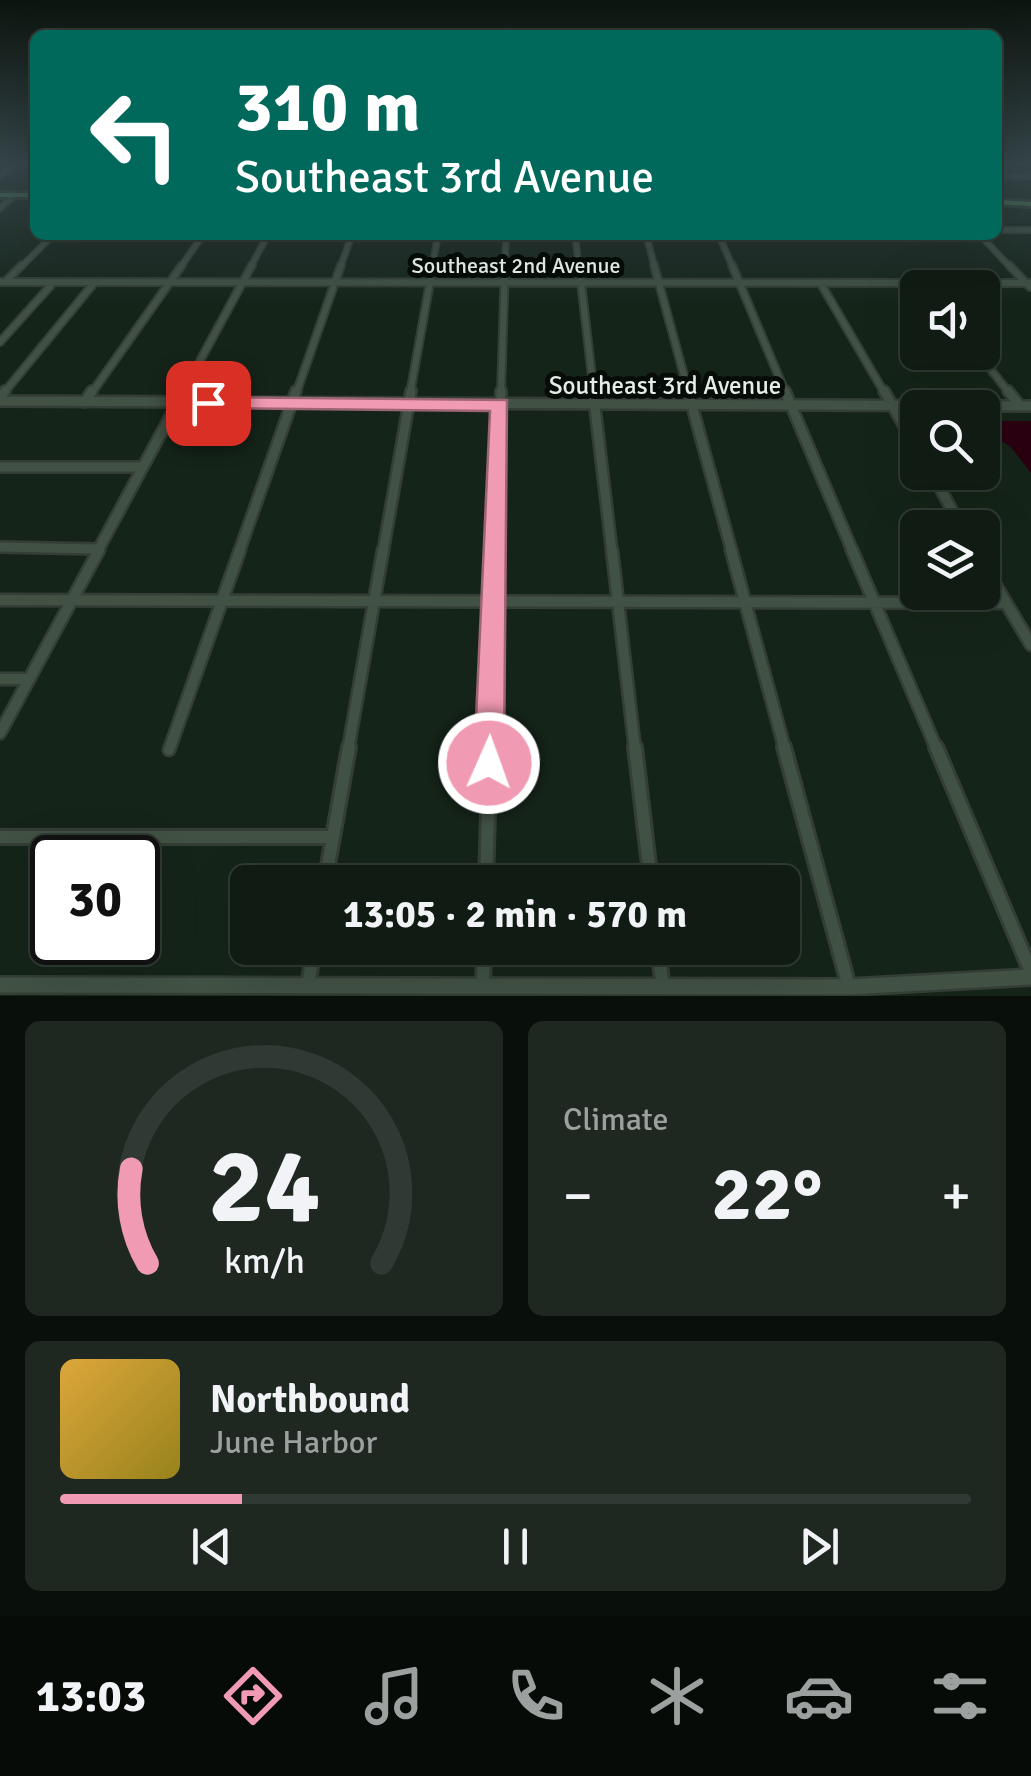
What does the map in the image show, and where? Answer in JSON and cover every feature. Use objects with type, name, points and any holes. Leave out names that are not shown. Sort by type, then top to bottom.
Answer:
[{"type":"street","points":[[1002,230],[1031,230]]},
{"type":"street","points":[[3,282],[48,240]]},
{"type":"street","points":[[85,402],[199,240]]},
{"type":"street","points":[[0,733],[265,240]]},
{"type":"street","points":[[169,750],[350,240]]},
{"type":"street","points":[[328,865],[437,240]]},
{"type":"street","points":[[486,865],[506,240]]},
{"type":"street","points":[[576,240],[649,865]]},
{"type":"street","points":[[648,240],[849,987]]},
{"type":"street","points":[[0,985],[849,987],[1031,974],[721,240]]},
{"type":"street","points":[[985,240],[1030,285]]},
{"type":"street","name":"Southeast 2nd Avenue","points":[[3,282],[900,286]]},
{"type":"street","points":[[0,342],[53,282]]},
{"type":"street","points":[[0,400],[94,283]]},
{"type":"street","points":[[821,284],[900,420]]},
{"type":"street","name":"Southeast 2nd Avenue","points":[[1000,285],[1030,285]]},
{"type":"street","points":[[991,370],[1020,406]]},
{"type":"street","name":"Southeast 3rd Avenue","points":[[0,400],[1031,406]]},
{"type":"street","points":[[0,468],[141,468]]},
{"type":"street","points":[[0,547],[98,548]]},
{"type":"street","points":[[1000,593],[1031,646]]},
{"type":"street","points":[[0,600],[1006,603]]},
{"type":"street","points":[[0,679],[29,679]]},
{"type":"street","points":[[0,837],[333,837]]},
{"type":"street","points":[[308,986],[311,965]]},
{"type":"street","points":[[483,986],[484,965]]},
{"type":"street","points":[[660,965],[663,988]]},
{"type":"shaded area","points":[[1000,421],[1031,421],[1031,473],[1010,446],[1000,440]]},
{"type":"route","points":[[208,403],[500,405],[489,763]]}]
